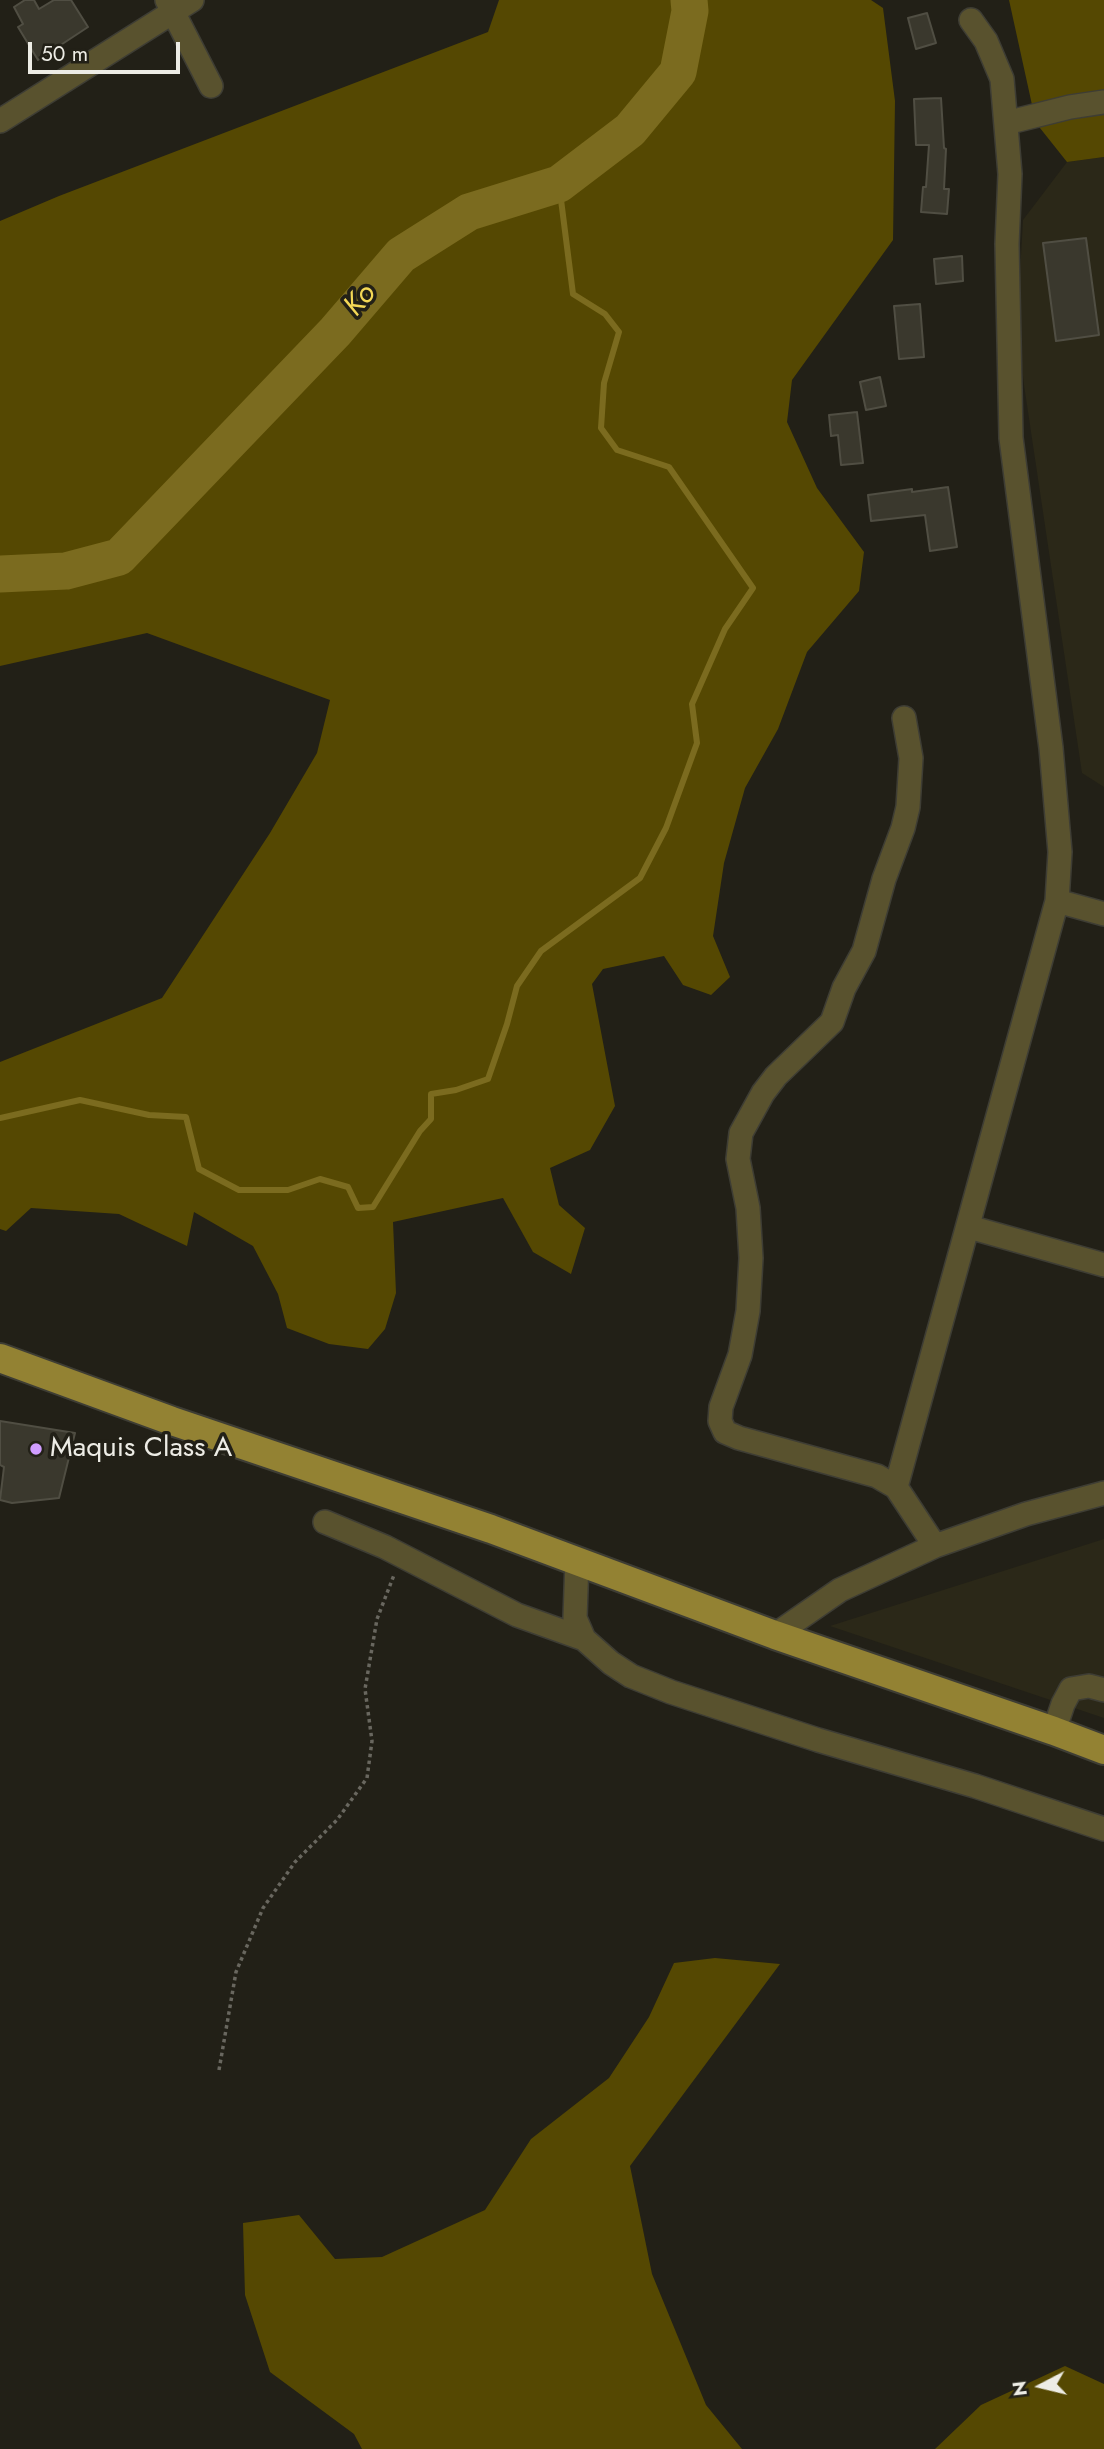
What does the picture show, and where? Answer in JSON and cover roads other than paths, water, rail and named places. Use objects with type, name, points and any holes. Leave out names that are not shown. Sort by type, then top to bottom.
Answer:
[{"type":"main road","points":[[1,1360],[491,1530],[775,1635],[1104,1750]]},
{"type":"street","points":[[0,121],[170,6],[192,0]]},
{"type":"street","points":[[170,6],[211,86]]},
{"type":"street","points":[[896,1487],[1057,901],[1060,852],[1051,748],[1011,438],[1007,271],[1010,174],[1002,79],[986,41],[971,20]]},
{"type":"street","points":[[1006,123],[1070,107],[1104,102]]},
{"type":"street","points":[[904,718],[911,758],[908,807],[864,951],[844,988],[832,1022],[776,1076],[763,1093],[741,1133],[738,1158],[748,1208],[751,1258],[748,1311],[740,1355],[722,1407],[720,1421],[725,1432],[739,1438],[877,1476],[896,1487],[935,1546]]},
{"type":"street","points":[[1057,901],[1104,915]]},
{"type":"street","points":[[969,1227],[1104,1265]]},
{"type":"street","points":[[775,1635],[840,1590],[935,1546],[1026,1514],[1104,1493]]},
{"type":"street","points":[[325,1522],[401,1556],[517,1615],[584,1639],[611,1663],[631,1676],[671,1692],[1104,1829]]},
{"type":"street","points":[[577,1561],[575,1618],[584,1639]]},
{"type":"street","points":[[1054,1731],[1071,1689],[1089,1686],[1104,1690]]},
{"type":"waterway","name":"Ko","points":[[0,574],[66,571],[119,557],[335,332],[401,255],[469,212],[559,184],[630,130],[678,72],[690,11],[689,0]]},
{"type":"waterway","points":[[0,1118],[80,1100],[149,1115],[186,1117],[199,1169],[239,1190],[288,1190],[320,1179],[348,1187],[358,1208],[373,1207],[420,1131],[431,1119],[431,1094],[456,1090],[488,1079],[517,986],[541,951],[640,878],[666,828],[697,743],[692,704],[725,629],[753,588],[669,467],[617,450],[601,428],[604,383],[619,332],[605,314],[573,294],[559,184]]},
{"type":"place","name":"Maquis Class A","points":[[36,1449]]}]
